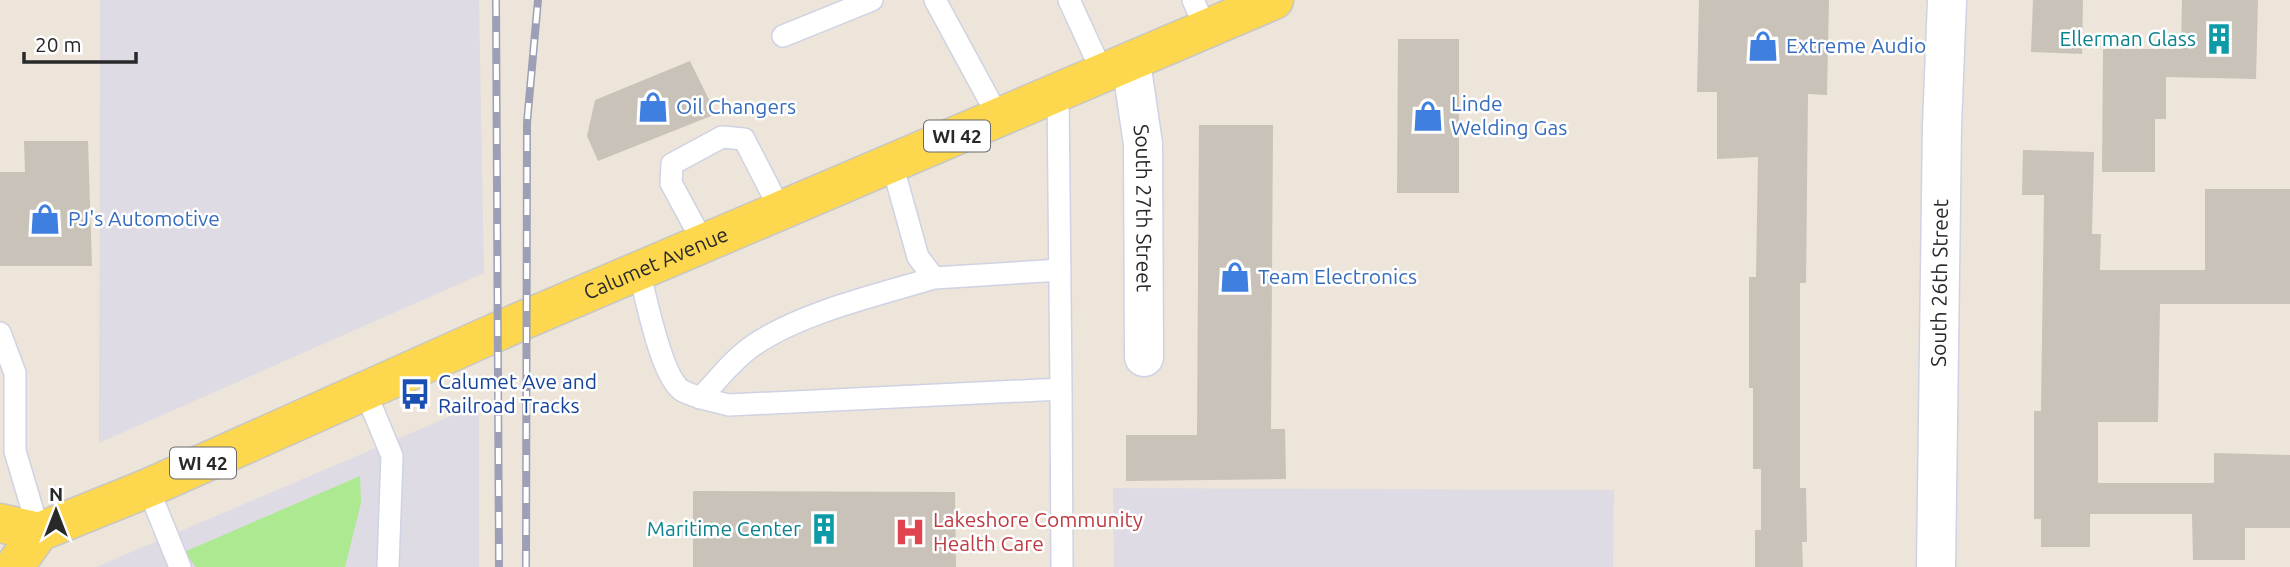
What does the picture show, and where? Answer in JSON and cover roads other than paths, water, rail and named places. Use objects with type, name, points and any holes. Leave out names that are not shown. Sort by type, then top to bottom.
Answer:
[{"type":"main road","name":"Calumet Avenue","points":[[39,532],[148,488],[639,271],[1117,68],[1199,15],[1274,0]]},
{"type":"main road","points":[[0,523],[39,532],[14,567]]},
{"type":"street","name":"South 26th Street","points":[[1936,567],[1942,126],[1947,0]]},
{"type":"street","name":"South 27th Street","points":[[1117,68],[1143,144],[1144,356]]},
{"type":"lane","points":[[783,36],[872,0]]},
{"type":"lane","points":[[935,0],[999,118]]},
{"type":"lane","points":[[1069,0],[1117,68]]},
{"type":"lane","points":[[1058,93],[1062,567]]},
{"type":"lane","points":[[704,244],[671,183],[672,163],[722,137],[744,139],[781,211]]},
{"type":"lane","points":[[891,163],[918,257],[934,278]]},
{"type":"lane","points":[[701,398],[752,345],[785,327],[824,313],[934,278],[1060,270]]},
{"type":"lane","points":[[639,271],[667,373],[680,390],[701,398],[729,405],[1061,389]]},
{"type":"lane","points":[[0,333],[15,373],[15,451],[39,532]]},
{"type":"lane","points":[[365,391],[392,456],[388,567]]},
{"type":"lane","points":[[148,488],[180,567]]},
{"type":"railway","points":[[496,0],[499,567]]},
{"type":"railway","points":[[526,567],[527,123],[538,0]]},
{"type":"place","name":"Ellerman Glass","points":[[2219,39]]},
{"type":"place","name":"Extreme Audio","points":[[1763,46]]},
{"type":"place","name":"Oil Changers","points":[[653,107]]},
{"type":"place","name":"Linde Welding Gas","points":[[1428,116]]},
{"type":"place","name":"PJ's Automotive","points":[[45,219]]},
{"type":"place","name":"Team Electronics","points":[[1235,277]]},
{"type":"place","name":"Calumet Ave and Railroad Tracks","points":[[415,394]]},
{"type":"place","name":"Maritime Center","points":[[824,529]]},
{"type":"place","name":"Lakeshore Community Health Care","points":[[910,532]]}]
